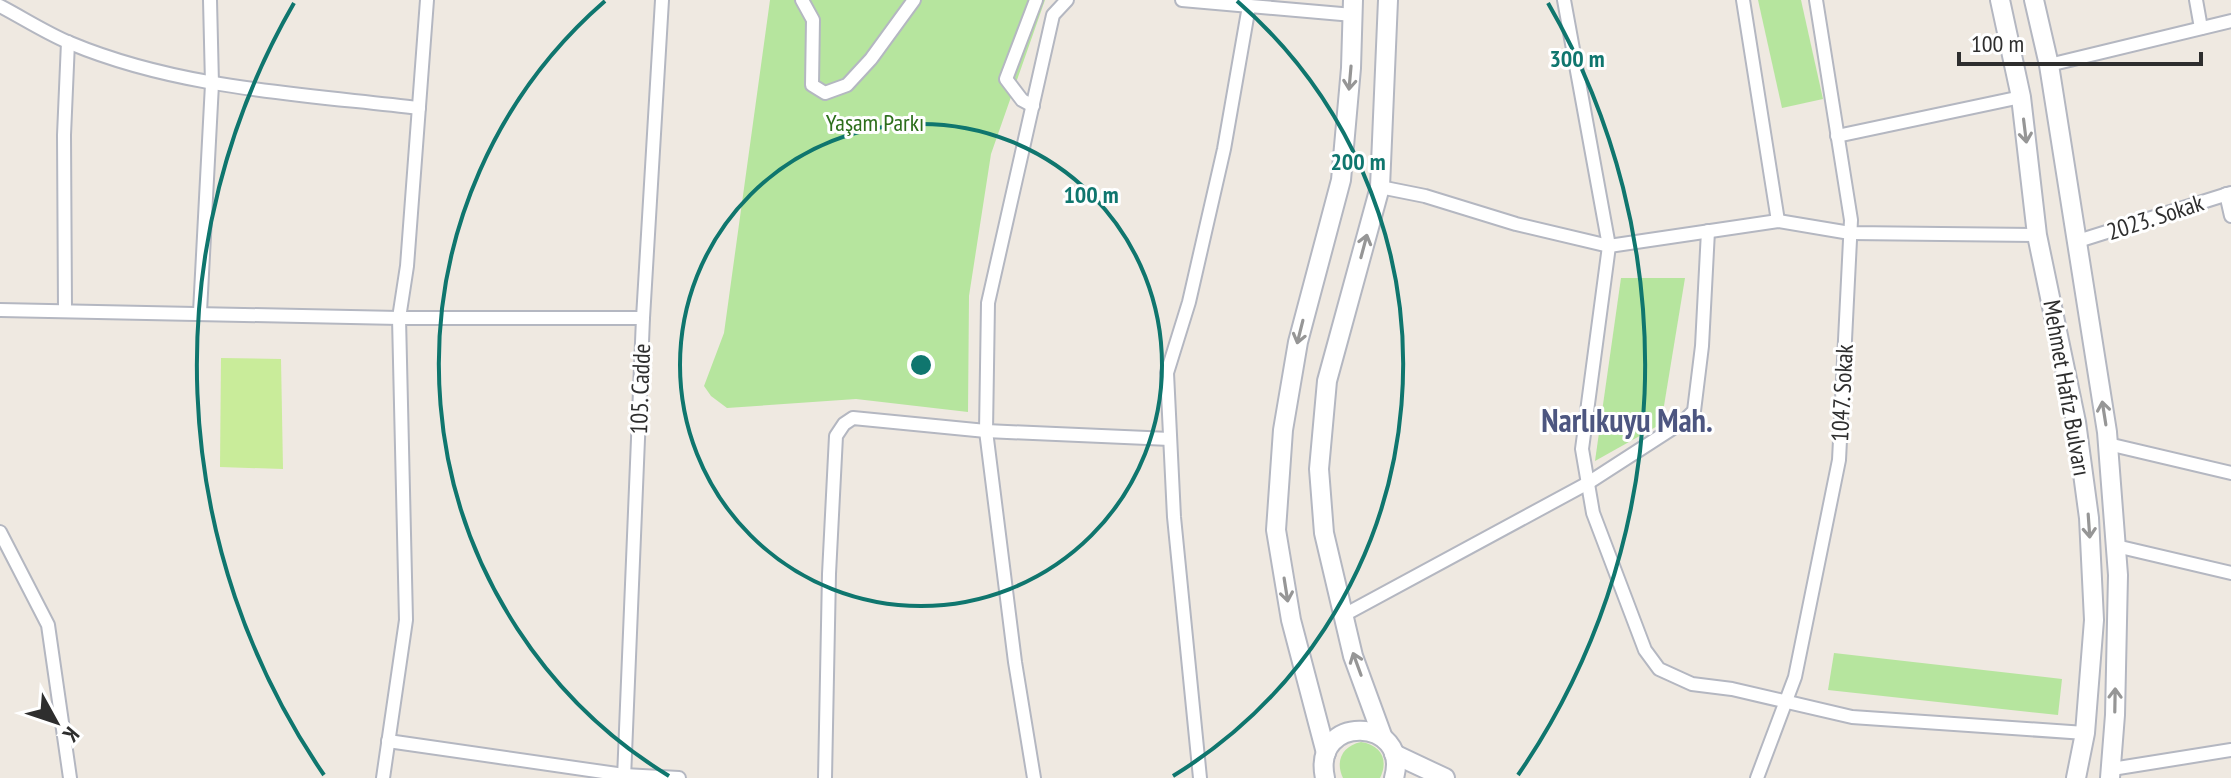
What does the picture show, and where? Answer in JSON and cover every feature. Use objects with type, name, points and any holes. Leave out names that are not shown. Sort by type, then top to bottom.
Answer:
[{"type":"main road","points":[[1388,0],[1380,187],[1327,381],[1319,469],[1324,533],[1353,656],[1383,738],[1397,762],[1394,778]]},
{"type":"main road","name":"Mehmet Hafız Bulvarı","points":[[2000,0],[2021,97],[2037,235],[2076,422],[2089,518],[2094,620],[2085,733],[2076,778]]},
{"type":"main road","name":"Mehmet Hafız Bulvarı","points":[[2034,0],[2049,65],[2108,444],[2118,590],[2111,774]]},
{"type":"main road","points":[[1326,753],[1291,620],[1276,530],[1283,430],[1298,342],[1341,180],[1353,8]]},
{"type":"main road","points":[[1325,778],[1323,764],[1332,743],[1351,731],[1362,730],[1383,738]]},
{"type":"main road","points":[[1394,754],[1445,778]]},
{"type":"street","points":[[200,312],[212,84],[210,0]]},
{"type":"street","points":[[383,778],[406,620],[399,318],[407,266],[427,0]]},
{"type":"street","name":"105. Cadde","points":[[624,777],[643,318],[662,0]]},
{"type":"street","points":[[802,0],[813,20],[812,85],[825,93],[847,85],[871,59],[914,0]]},
{"type":"street","points":[[1033,106],[1022,100],[1006,79],[1036,0]]},
{"type":"street","points":[[1034,778],[1015,662],[986,431],[988,303],[1053,15],[1067,0]]},
{"type":"street","points":[[1182,0],[1249,6],[1353,8]]},
{"type":"street","points":[[1564,0],[1609,246],[1582,449],[1593,513],[1645,650],[1659,669],[1692,684],[1732,689],[1852,717],[2085,733]]},
{"type":"street","points":[[1743,0],[1778,221]]},
{"type":"street","name":"1047. Sokak","points":[[1757,778],[1795,677],[1839,460],[1851,220],[1816,0]]},
{"type":"street","points":[[2196,0],[2201,28]]},
{"type":"street","points":[[0,6],[68,42],[166,74],[212,84],[419,108]]},
{"type":"street","points":[[1200,778],[1174,517],[1167,373],[1189,302],[1224,149],[1249,6]]},
{"type":"street","points":[[2049,65],[2231,21]]},
{"type":"street","points":[[65,310],[64,135],[68,42]]},
{"type":"street","points":[[1837,136],[2021,97]]},
{"type":"street","points":[[1380,187],[1425,196],[1516,224],[1609,246],[1778,221],[1850,233],[2037,235]]},
{"type":"street","points":[[2228,194],[2231,216]]},
{"type":"street","name":"2023. Sokak","points":[[2078,241],[2228,194]]},
{"type":"street","points":[[1344,615],[1588,483],[1684,421],[1694,411],[1702,346],[1708,231]]},
{"type":"street","points":[[0,310],[399,318],[643,318]]},
{"type":"street","points":[[825,778],[829,574],[836,436],[844,424],[853,418],[986,431],[1170,439]]},
{"type":"street","points":[[2108,444],[2231,473]]},
{"type":"street","points":[[0,532],[48,625],[70,778]]},
{"type":"street","points":[[2116,546],[2231,573]]},
{"type":"street","points":[[388,741],[624,777],[679,778]]},
{"type":"street","points":[[2111,774],[2231,750]]},
{"type":"green space","name":"Yaşam Parkı","points":[[770,0],[1045,0],[991,154],[969,296],[968,412],[856,399],[727,408],[704,386],[724,333]]},
{"type":"green space","points":[[1758,0],[1801,0],[1823,99],[1782,108]]},
{"type":"green space","points":[[1621,278],[1685,278],[1661,424],[1595,461]]},
{"type":"green space","points":[[221,358],[281,359],[283,469],[220,467]]},
{"type":"green space","points":[[1834,653],[2062,679],[2058,715],[1828,690]]},
{"type":"green space","points":[[1361,742],[1374,746],[1381,754],[1384,765],[1380,778],[1343,778],[1340,766],[1342,755],[1349,747]]},
{"type":"district","name":"Narlıkuyu Mah.","points":[[1627,420]]}]
